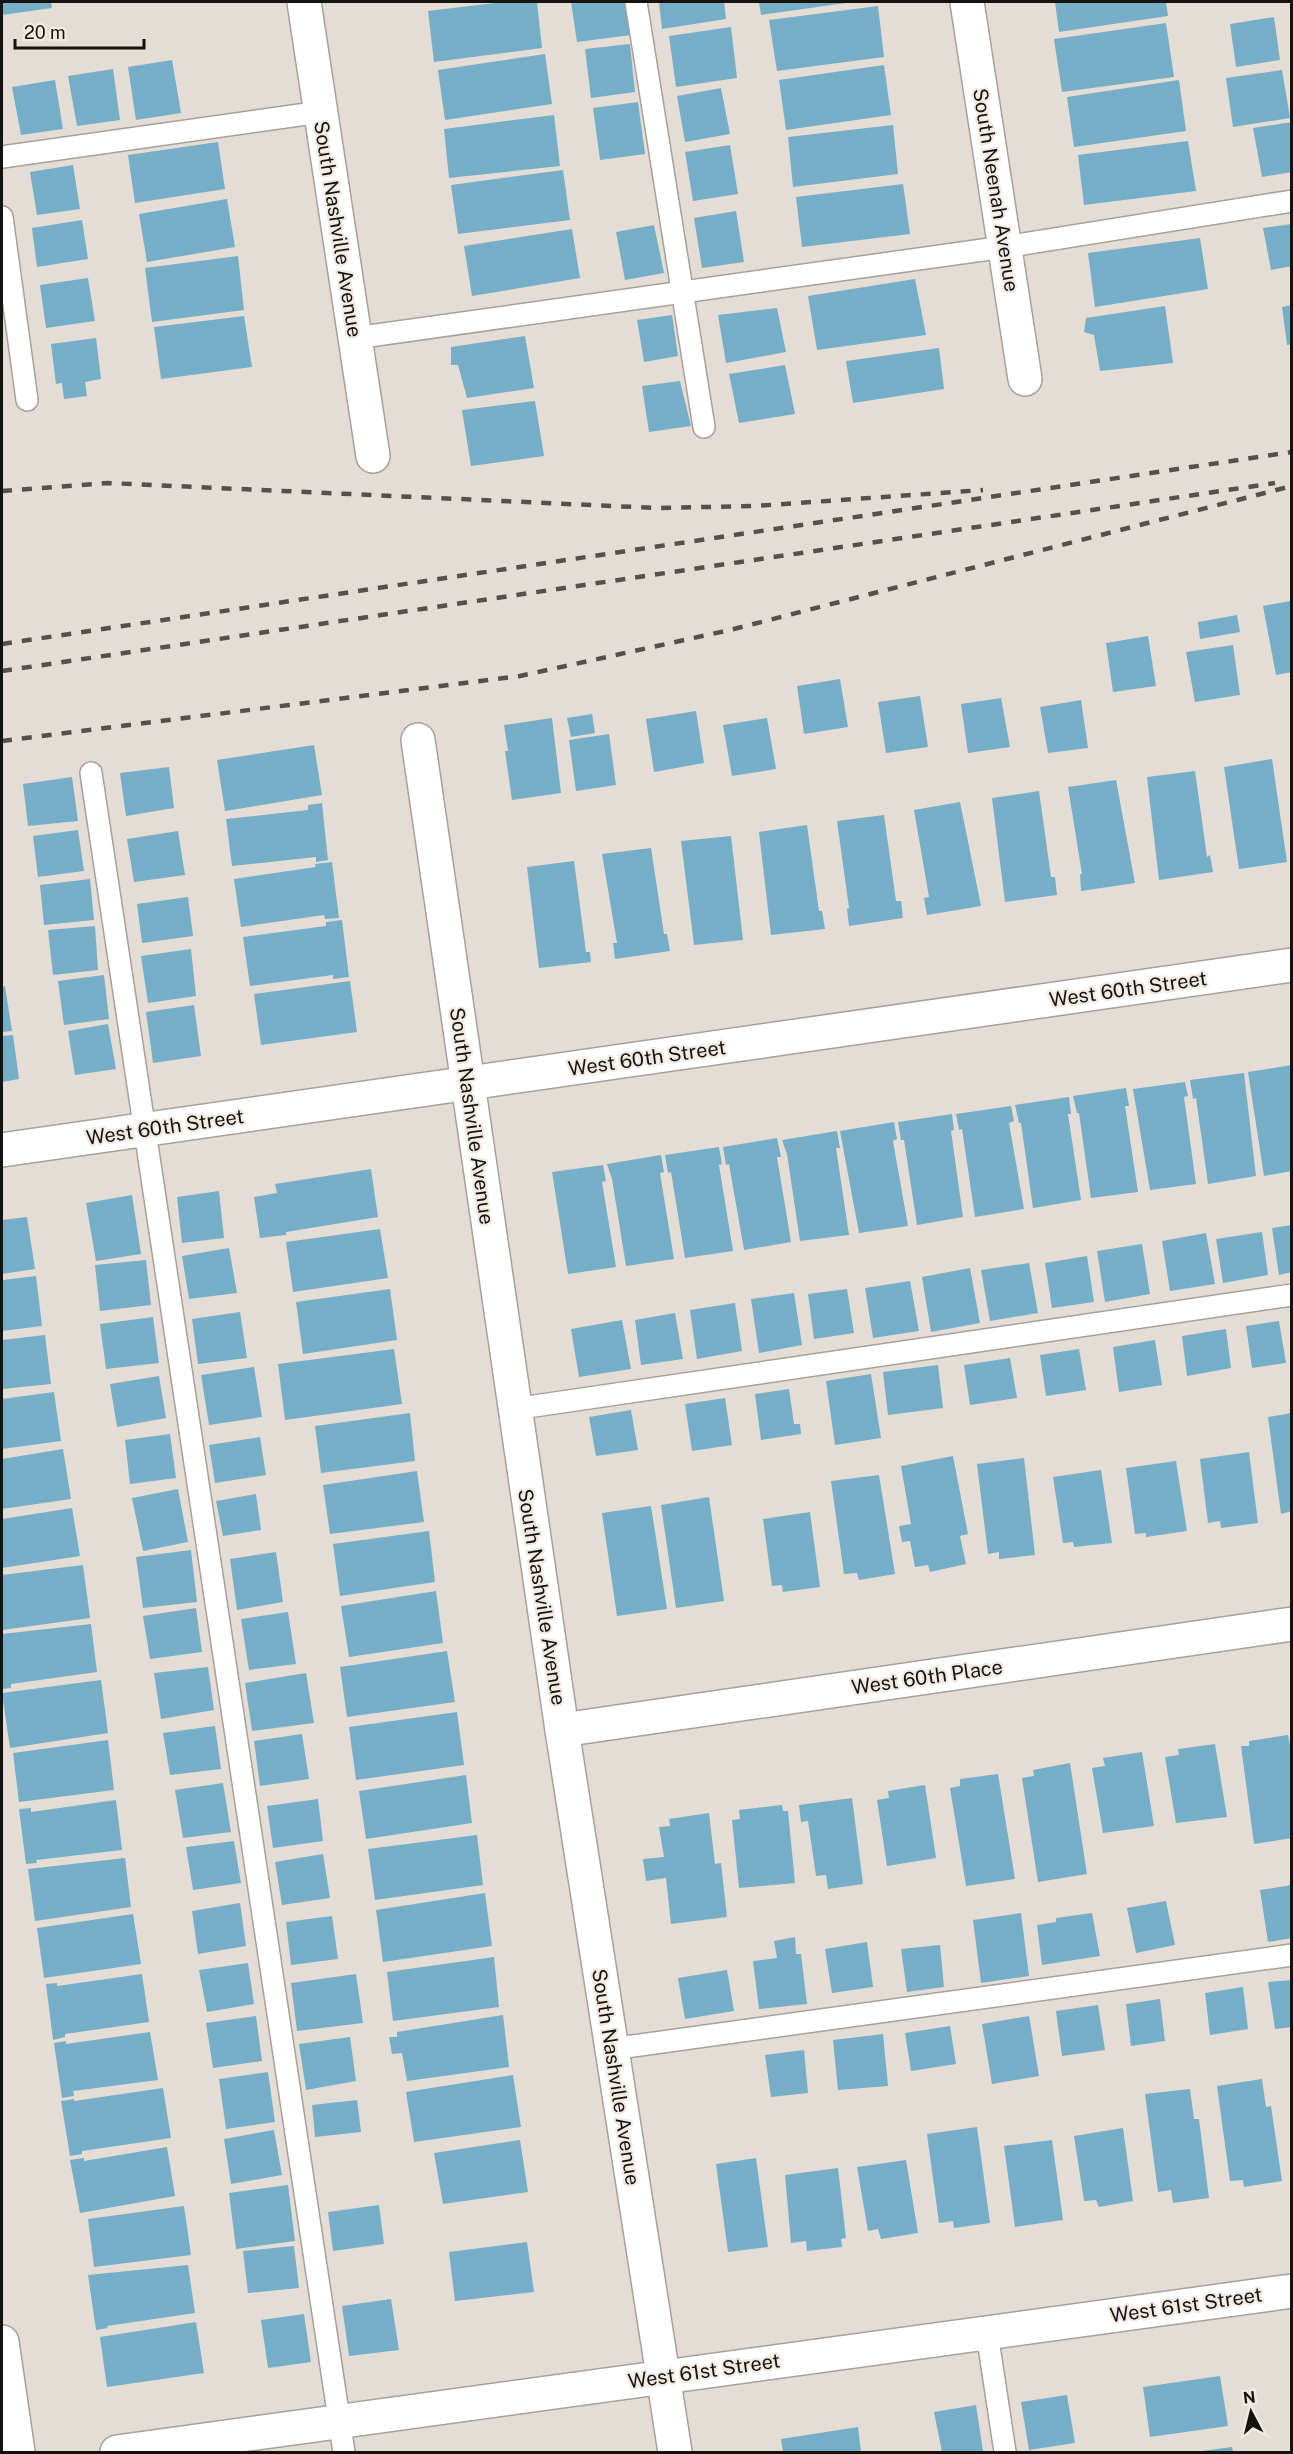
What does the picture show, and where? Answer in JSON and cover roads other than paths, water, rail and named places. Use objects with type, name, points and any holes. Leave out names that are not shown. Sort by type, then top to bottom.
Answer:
[{"type":"street","name":"South Nashville Avenue","points":[[304,2],[373,456]]},
{"type":"street","name":"South Neenah Avenue","points":[[967,2],[1025,379]]},
{"type":"street","name":"South Nashville Avenue","points":[[418,740],[562,1730],[675,2452]]},
{"type":"street","name":"West 60th Street","points":[[2,1150],[1292,965]]},
{"type":"street","name":"West 60th Place","points":[[562,1730],[1292,1624]]},
{"type":"street","name":"West 61st Street","points":[[117,2452],[342,2437],[664,2377],[1292,2291]]},
{"type":"street","points":[[2,2342],[18,2452]]},
{"type":"lane","points":[[636,2],[704,427]]},
{"type":"lane","points":[[2,157],[321,111]]},
{"type":"lane","points":[[355,338],[1004,246],[1292,201]]},
{"type":"lane","points":[[2,217],[27,399]]},
{"type":"lane","points":[[91,772],[342,2437]]},
{"type":"lane","points":[[514,1409],[1292,1295]]},
{"type":"lane","points":[[611,2049],[1292,1954]]},
{"type":"lane","points":[[987,2333],[1005,2452]]},
{"type":"railway","points":[[2,644],[1292,452]]},
{"type":"railway","points":[[2,491],[108,483],[656,508],[755,506],[983,490]]},
{"type":"railway","points":[[2,671],[1275,483]]},
{"type":"railway","points":[[2,741],[520,676],[730,630],[1292,486]]}]
